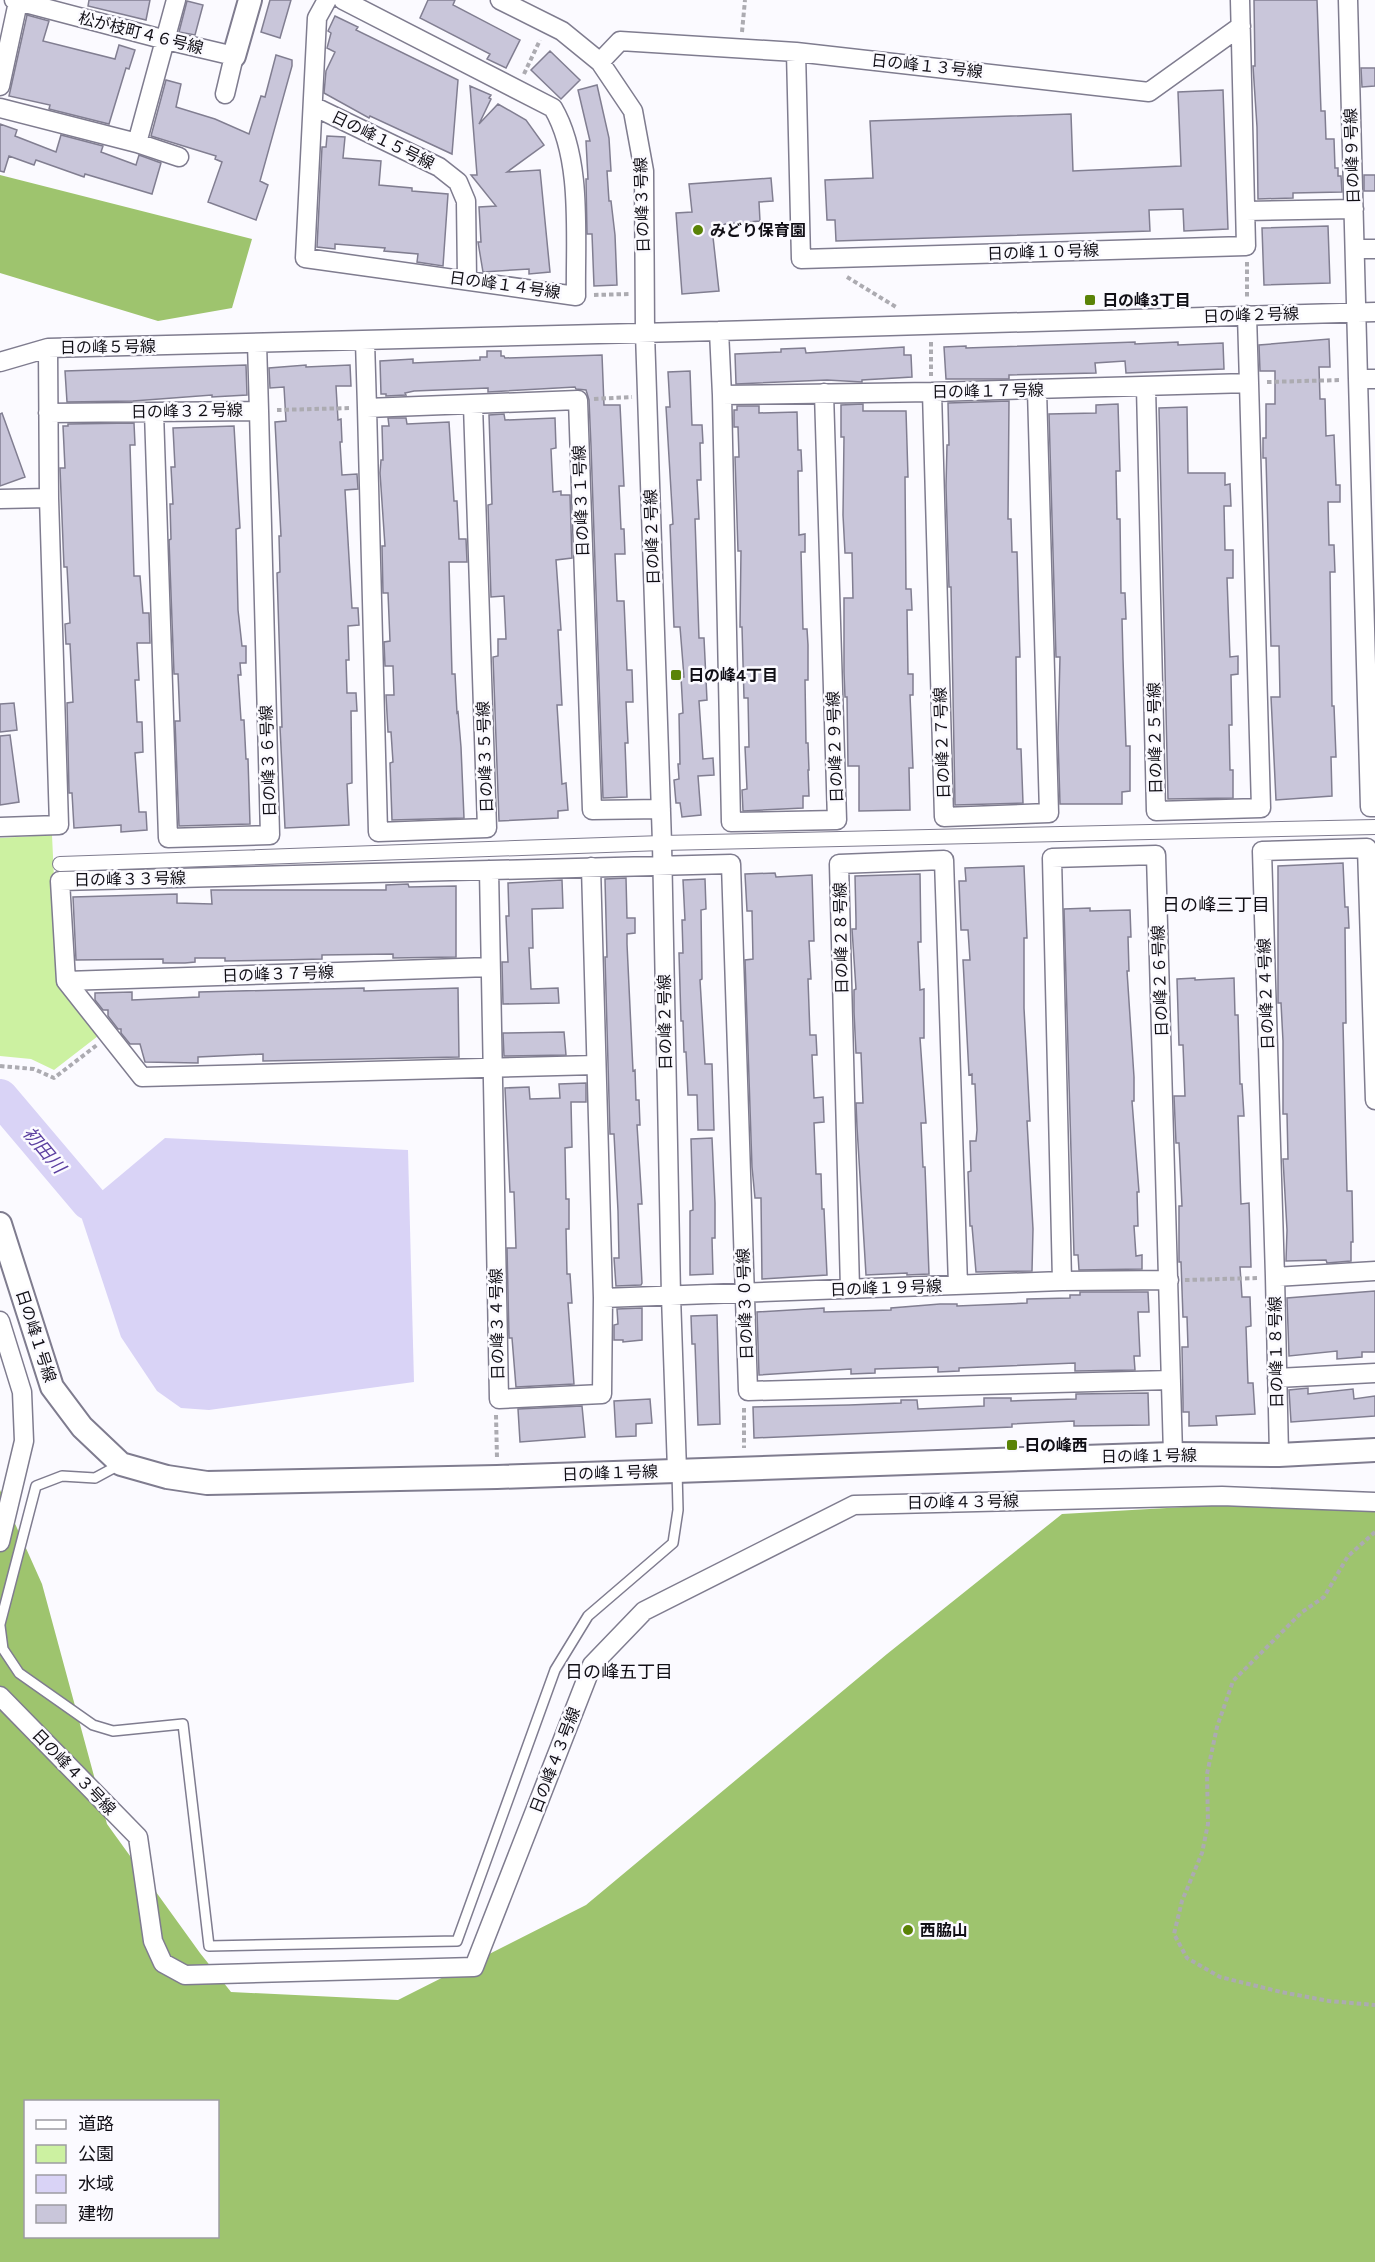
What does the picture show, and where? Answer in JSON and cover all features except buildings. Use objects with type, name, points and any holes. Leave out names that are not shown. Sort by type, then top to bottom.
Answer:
[{"type":"street","points":[[138,143],[176,0]]},
{"type":"street","points":[[225,94],[250,0]]},
{"type":"street","name":"日の峰１４号線","points":[[327,0],[317,18],[305,258],[576,296],[573,168],[562,124],[553,108],[344,0]]},
{"type":"street","name":"日の峰３号線","points":[[500,0],[561,31],[600,62],[633,111],[644,171],[645,333]]},
{"type":"street","points":[[1240,0],[1246,246]]},
{"type":"street","name":"日の峰９号線","points":[[1347,0],[1356,249],[1356,312],[1366,379],[1370,807],[1375,807]]},
{"type":"street","points":[[0,86],[16,1]]},
{"type":"street","name":"松が枝町４６号線","points":[[16,1],[234,56]]},
{"type":"street","name":"日の峰１３号線","points":[[600,62],[620,41],[796,52],[1149,92],[1240,26]]},
{"type":"street","name":"日の峰１０号線","points":[[796,52],[801,259],[1246,246]]},
{"type":"street","name":"日の峰１５号線","points":[[313,106],[439,167],[458,182],[466,201],[467,279]]},
{"type":"street","points":[[0,108],[138,143],[179,157]]},
{"type":"street","points":[[1245,211],[1354,209]]},
{"type":"street","points":[[1356,249],[1375,249]]},
{"type":"street","name":"日の峰２号線","points":[[677,1470],[670,1296],[662,843],[645,333],[1375,312]]},
{"type":"street","points":[[1247,315],[1249,383]]},
{"type":"street","points":[[719,331],[722,395]]},
{"type":"street","name":"日の峰５号線","points":[[0,827],[58,825],[49,498],[48,348],[645,333]]},
{"type":"street","points":[[365,341],[367,408],[578,400]]},
{"type":"street","name":"日の峰３２号線","points":[[48,413],[259,411],[257,343]]},
{"type":"street","points":[[0,362],[48,348]]},
{"type":"street","name":"日の峰２５号線","points":[[1146,387],[1156,811],[1261,808],[1249,383]]},
{"type":"street","name":"日の峰１７号線","points":[[722,395],[1037,390],[1249,383]]},
{"type":"street","name":"日の峰２７号線","points":[[932,392],[944,817],[1049,813],[1037,390]]},
{"type":"street","name":"日の峰２９号線","points":[[722,395],[731,822],[742,822],[837,820],[824,393]]},
{"type":"street","name":"日の峰３１号線","points":[[578,400],[592,810],[661,809]]},
{"type":"street","name":"日の峰３５号線","points":[[367,408],[378,832],[487,828],[473,405]]},
{"type":"street","name":"日の峰３６号線","points":[[154,412],[168,838],[270,835],[259,411]]},
{"type":"street","points":[[0,499],[49,498]]},
{"type":"street","points":[[60,864],[662,843],[1375,827]]},
{"type":"street","name":"日の峰２４号線","points":[[1275,1277],[1262,851],[1367,848],[1375,1100]]},
{"type":"street","name":"日の峰２６号線","points":[[1062,1281],[1052,858],[1156,855],[1173,1454]]},
{"type":"street","name":"日の峰２８号線","points":[[850,1289],[839,864],[863,863],[944,860],[957,1285]]},
{"type":"street","name":"日の峰３０号線","points":[[662,866],[731,864],[748,1391]]},
{"type":"street","name":"日の峰３３号線","points":[[66,981],[60,881],[662,866]]},
{"type":"street","name":"日の峰３４号線","points":[[489,870],[499,1399],[602,1394],[603,1298],[591,867]]},
{"type":"street","name":"日の峰３７号線","points":[[66,981],[490,967]]},
{"type":"street","points":[[66,981],[142,1077],[596,1065]]},
{"type":"street","name":"日の峰１号線","points":[[0,1224],[52,1387],[82,1427],[121,1464],[167,1477],[207,1483],[497,1477],[1173,1454],[1279,1455],[1375,1450]]},
{"type":"street","name":"日の峰１８号線","points":[[1279,1455],[1275,1277],[1375,1271]]},
{"type":"street","name":"日の峰１９号線","points":[[603,1298],[1062,1281],[1169,1280]]},
{"type":"street","points":[[0,1321],[22,1392],[24,1441],[0,1542]]},
{"type":"street","points":[[1277,1378],[1375,1372]]},
{"type":"street","points":[[748,1391],[1171,1380]]},
{"type":"street","name":"日の峰４３号線","points":[[0,1696],[138,1837],[153,1941],[163,1963],[185,1975],[474,1966],[592,1665],[644,1611],[854,1505],[1222,1496],[1375,1502]]},
{"type":"lane","points":[[121,1464],[95,1478],[62,1476],[36,1486],[0,1625],[3,1649],[19,1673],[93,1725],[113,1731],[183,1724],[209,1946],[458,1941],[555,1670],[588,1616],[673,1543],[678,1510],[677,1470]]},
{"type":"path","points":[[740,48],[745,0]]},
{"type":"path","points":[[517,88],[548,24]]},
{"type":"path","points":[[1246,246],[1247,315]]},
{"type":"path","points":[[837,258],[838,272],[928,325],[932,392]]},
{"type":"path","points":[[576,296],[645,294]]},
{"type":"path","points":[[1249,383],[1366,379]]},
{"type":"path","points":[[578,400],[647,396]]},
{"type":"path","points":[[259,411],[367,408]]},
{"type":"path","points":[[0,1066],[34,1069],[54,1078],[109,1036]]},
{"type":"path","points":[[1169,1280],[1275,1277]]},
{"type":"path","points":[[745,1455],[743,1398],[748,1391]]},
{"type":"path","points":[[497,1460],[496,1410],[499,1399]]},
{"type":"path","points":[[1375,1532],[1348,1556],[1324,1597],[1302,1612],[1233,1681],[1217,1727],[1207,1773],[1208,1824],[1202,1853],[1182,1901],[1174,1934],[1187,1958],[1220,1977],[1329,2001],[1375,2004]]},
{"type":"green space","points":[[0,175],[252,239],[232,308],[158,321],[0,273]]},
{"type":"green space","points":[[52,835],[59,985],[98,1036],[54,1070],[31,1059],[0,1056],[0,838]]},
{"type":"green space","points":[[0,1490],[42,1584],[107,1824],[200,1953],[231,1992],[398,2000],[586,1905],[887,1654],[1062,1514],[1375,1496],[1375,2262],[0,2262]]},
{"type":"water","points":[[165,1138],[408,1150],[414,1382],[209,1410],[181,1408],[157,1391],[121,1337],[79,1210]]},
{"type":"waterway","name":"初田川","points":[[0,1097],[89,1202]]},
{"type":"place","name":"みどり保育園","points":[[698,230]]},
{"type":"place","name":"日の峰3丁目","points":[[1090,300]]},
{"type":"place","name":"日の峰4丁目","points":[[676,675]]},
{"type":"place","name":"日の峰西","points":[[1012,1445]]},
{"type":"place","name":"西脇山","points":[[908,1930]]},
{"type":"district","name":"日の峰三丁目","points":[[1216,905]]},
{"type":"district","name":"日の峰五丁目","points":[[619,1672]]}]
